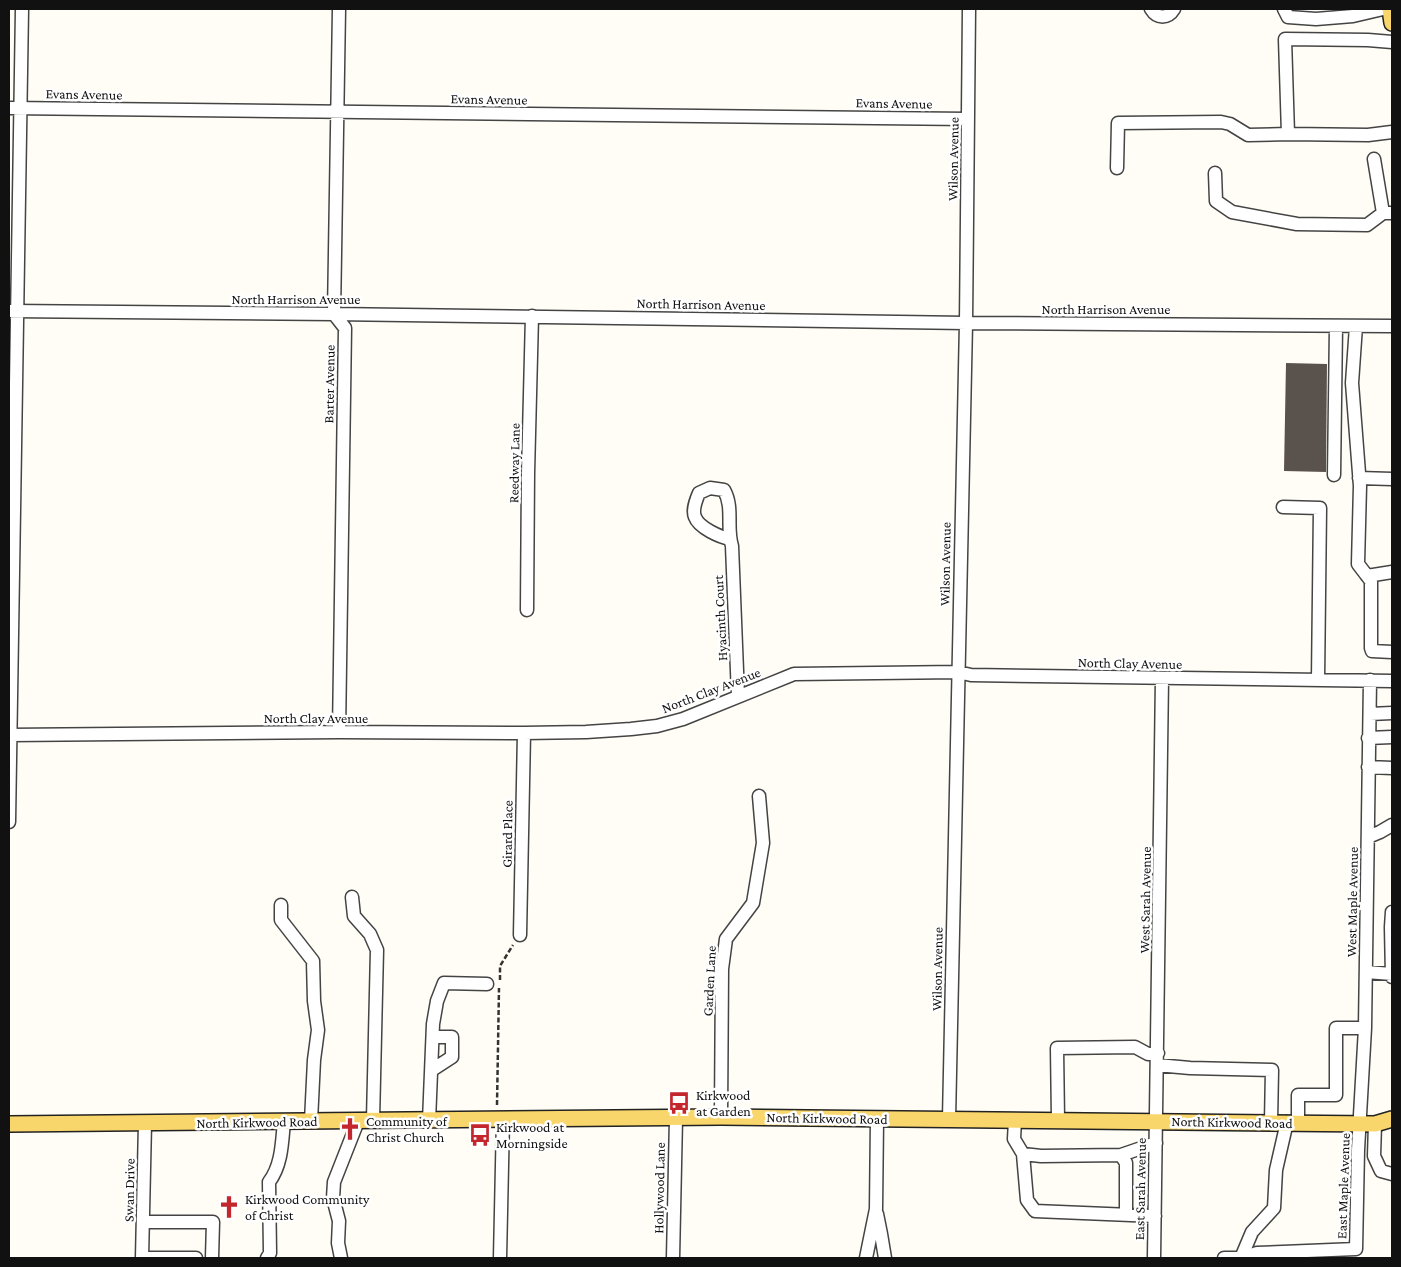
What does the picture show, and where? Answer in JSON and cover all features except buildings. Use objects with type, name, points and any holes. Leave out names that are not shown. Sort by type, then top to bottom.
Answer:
[{"type":"main road","points":[[1390,9],[1392,23]]},
{"type":"main road","name":"North Kirkwood Road","points":[[9,1124],[721,1117],[1375,1124],[1392,1119]]},
{"type":"main road","name":"North Kirkwood Road","points":[[1375,1124],[1392,1131]]},
{"type":"street","points":[[9,822],[14,108],[22,9]]},
{"type":"street","name":"Barter Avenue","points":[[338,732],[345,328],[334,314],[339,9]]},
{"type":"street","name":"Wilson Avenue","points":[[949,1119],[966,323],[970,9]]},
{"type":"street","points":[[1151,9],[1156,15],[1164,17],[1174,9]]},
{"type":"street","points":[[1284,9],[1288,17],[1316,19],[1359,11],[1383,9]]},
{"type":"street","points":[[1288,134],[1285,39],[1392,42]]},
{"type":"street","name":"Evans Avenue","points":[[14,108],[968,119]]},
{"type":"street","points":[[1117,168],[1118,123],[1221,122],[1230,124],[1248,135],[1368,135],[1392,132]]},
{"type":"street","points":[[1215,173],[1216,201],[1232,212],[1297,224],[1367,225],[1388,213],[1374,159]]},
{"type":"street","name":"North Harrison Avenue","points":[[13,311],[532,316],[966,323],[1392,326]]},
{"type":"street","name":"Reedway Lane","points":[[527,610],[532,316]]},
{"type":"street","points":[[1334,476],[1336,326]]},
{"type":"street","points":[[1356,326],[1352,383],[1359,478],[1358,564],[1371,581],[1372,651],[1392,652]]},
{"type":"street","points":[[1359,478],[1392,479]]},
{"type":"street","points":[[1283,506],[1320,508],[1318,680]]},
{"type":"street","name":"Hyacinth Court","points":[[730,539],[732,546],[738,696]]},
{"type":"street","points":[[1367,576],[1392,572]]},
{"type":"street","name":"North Clay Avenue","points":[[10,735],[586,732],[631,729],[657,726],[683,719],[794,674],[958,672],[971,675],[1392,681]]},
{"type":"street","name":"West Sarah Avenue","points":[[1157,1121],[1162,678]]},
{"type":"street","name":"West Maple Avenue","points":[[1360,1124],[1366,972],[1370,680]]},
{"type":"street","points":[[1370,714],[1392,713]]},
{"type":"street","name":"Girard Place","points":[[520,935],[524,732]]},
{"type":"street","points":[[1368,738],[1392,737]]},
{"type":"street","points":[[1368,767],[1392,768]]},
{"type":"street","name":"Garden Lane","points":[[721,1117],[722,969],[726,939],[753,903],[763,843],[759,796]]},
{"type":"street","points":[[1368,837],[1392,825]]},
{"type":"street","points":[[341,1258],[338,1244],[339,1221],[333,1198],[334,1182],[366,1120],[377,950],[370,934],[354,916],[352,897]]},
{"type":"street","points":[[281,905],[281,920],[313,961],[314,1001],[318,1030],[314,1060],[311,1121]]},
{"type":"street","points":[[1392,912],[1392,978]]},
{"type":"street","points":[[1366,972],[1392,974]]},
{"type":"street","points":[[429,1121],[433,1024],[437,1001],[444,983],[488,984]]},
{"type":"street","points":[[1224,1258],[1242,1258],[1252,1232],[1274,1208],[1276,1170],[1292,1122],[1298,1095],[1336,1095],[1336,1028],[1364,1028]]},
{"type":"street","points":[[432,1070],[452,1058],[452,1038],[433,1037]]},
{"type":"street","points":[[1058,1120],[1058,1048],[1135,1047],[1158,1059],[1190,1068],[1272,1070],[1271,1122]]},
{"type":"street","name":"Hollywood Lane","points":[[673,1258],[676,1118]]},
{"type":"street","points":[[500,1119],[500,1258]]},
{"type":"street","points":[[866,1258],[876,1209],[877,1119]]},
{"type":"street","points":[[1015,1120],[1014,1139],[1023,1154],[1027,1200],[1035,1211],[1155,1216]]},
{"type":"street","points":[[266,1258],[270,1253],[269,1182],[275,1174],[281,1152],[284,1121]]},
{"type":"street","name":"East Sarah Avenue","points":[[1154,1258],[1157,1121]]},
{"type":"street","name":"Swan Drive","points":[[142,1258],[145,1123]]},
{"type":"street","name":"East Maple Avenue","points":[[1242,1258],[1257,1253],[1356,1249],[1360,1124]]},
{"type":"street","points":[[1375,1124],[1374,1156],[1381,1171],[1392,1174]]},
{"type":"street","points":[[1023,1154],[1041,1156],[1121,1155],[1156,1143]]},
{"type":"street","points":[[1121,1155],[1126,1163],[1126,1215]]},
{"type":"street","points":[[876,1209],[885,1258]]},
{"type":"street","points":[[143,1222],[212,1222],[212,1258]]},
{"type":"street","points":[[142,1258],[196,1258]]},
{"type":"path","points":[[500,1119],[500,966],[520,935]]},
{"type":"place","name":"Kirkwood at Garden","points":[[679,1103]]},
{"type":"place","name":"Community of Christ Church","points":[[350,1129]]},
{"type":"place","name":"Kirkwood at Morningside","points":[[480,1135]]},
{"type":"place","name":"Kirkwood Community of Christ","points":[[229,1207]]}]
